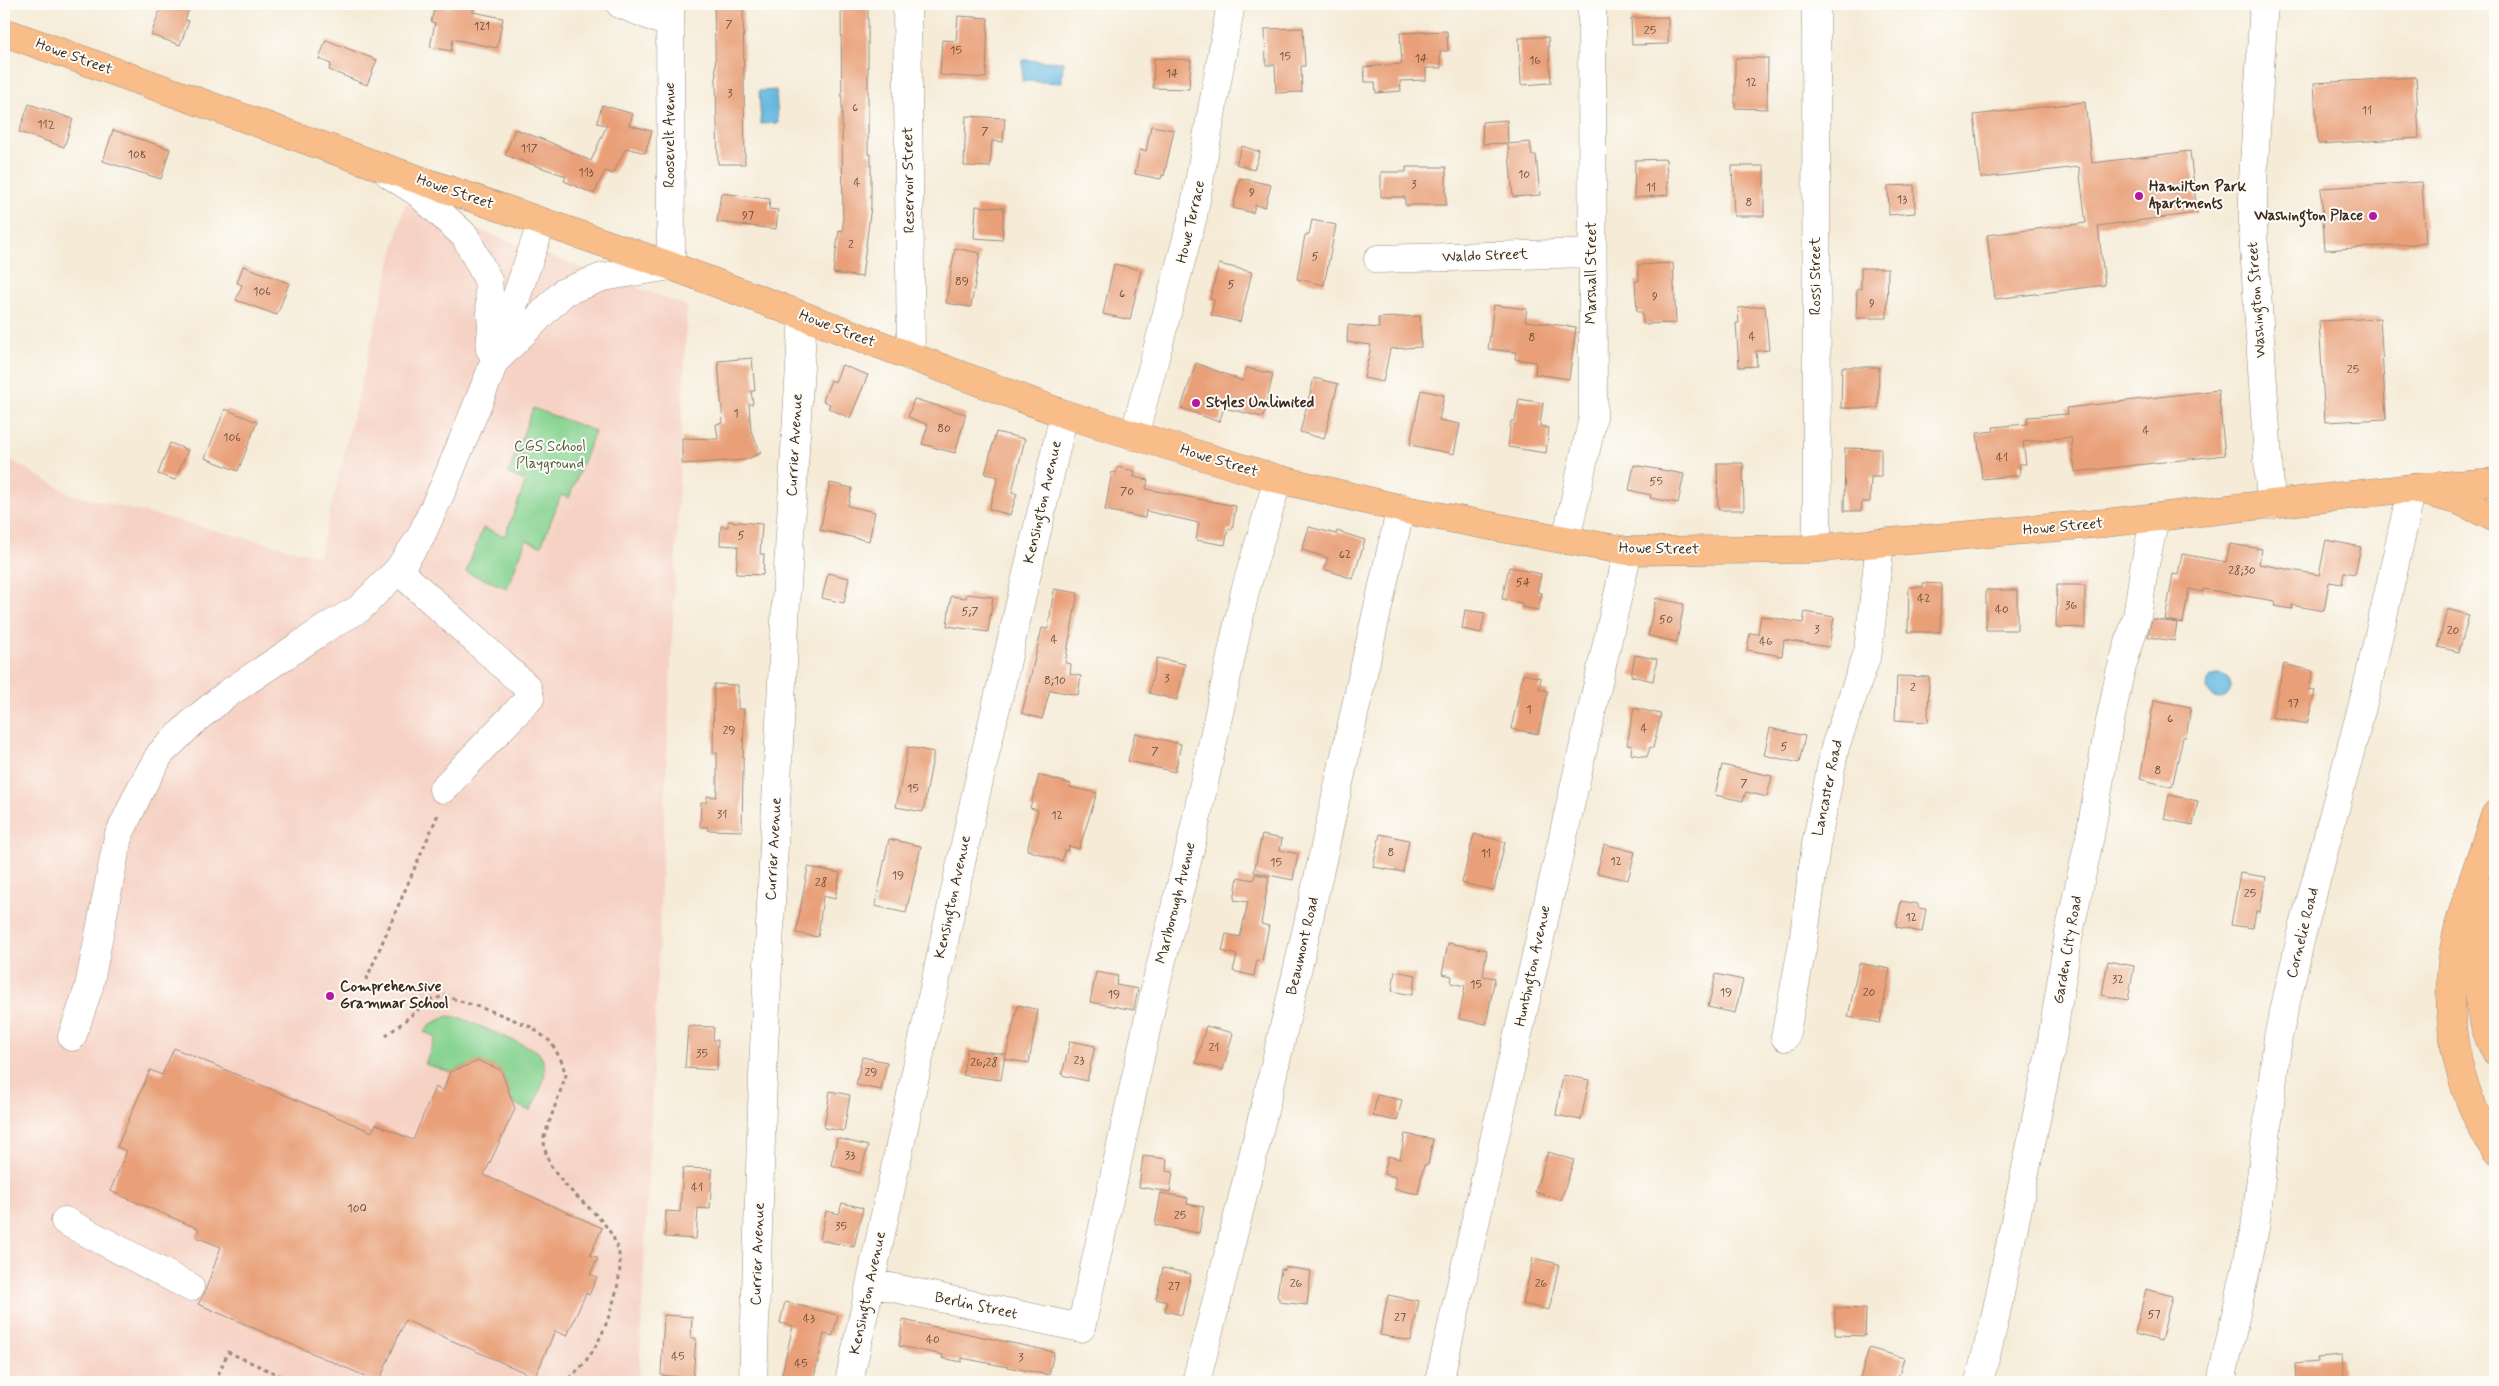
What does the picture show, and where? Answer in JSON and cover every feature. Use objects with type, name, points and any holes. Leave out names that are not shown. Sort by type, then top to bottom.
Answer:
[{"type":"main road","name":"Howe Street","points":[[4,32],[373,164],[671,266],[1064,414],[1278,479],[1401,508],[1566,540],[1628,551],[1818,548],[2155,518],[2412,488],[2495,482]]},
{"type":"main road","points":[[2412,488],[2460,501],[2495,518]]},
{"type":"main road","points":[[2495,815],[2456,938],[2450,978],[2451,1017],[2457,1060],[2472,1106],[2495,1150]]},
{"type":"main road","points":[[2495,891],[2477,962],[2478,997],[2486,1032],[2495,1051]]},
{"type":"street","points":[[620,4],[670,14]]},
{"type":"street","name":"Reservoir Street","points":[[907,4],[911,357]]},
{"type":"street","name":"Howe Terrace","points":[[1134,436],[1193,216],[1231,4]]},
{"type":"street","name":"Marshall Street","points":[[1566,540],[1592,417],[1592,4]]},
{"type":"street","name":"Rossi Street","points":[[1816,4],[1818,548]]},
{"type":"street","name":"Washington Street","points":[[2264,4],[2253,180],[2253,232],[2271,505]]},
{"type":"street","name":"Roosevelt Avenue","points":[[670,14],[671,266]]},
{"type":"street","points":[[373,164],[417,192],[465,236],[488,280],[492,327],[489,376]]},
{"type":"street","points":[[72,1037],[89,987],[118,837],[140,790],[160,754],[195,720],[227,694],[329,626],[359,609],[398,570],[420,538],[444,486],[489,376],[542,222]]},
{"type":"street","name":"Waldo Street","points":[[1378,259],[1592,253]]},
{"type":"street","points":[[489,376],[500,354],[564,292],[603,276],[671,266]]},
{"type":"street","name":"Currier Avenue","points":[[753,1382],[766,1018],[786,602],[803,316]]},
{"type":"street","name":"Kensington Avenue","points":[[849,1382],[919,1049],[1064,414]]},
{"type":"street","name":"Marlborough Avenue","points":[[1081,1328],[1157,980],[1190,849],[1245,592],[1278,479]]},
{"type":"street","name":"Cornelie Road","points":[[2221,1382],[2255,1228],[2278,1037],[2301,937],[2366,692],[2412,488]]},
{"type":"street","name":"Beaumont Road","points":[[1196,1382],[1256,1147],[1401,508]]},
{"type":"street","name":"Garden City Road","points":[[1979,1382],[1994,1323],[2026,1172],[2108,731],[2120,673],[2137,617],[2144,569],[2155,518]]},
{"type":"street","name":"Lancaster Road","points":[[1785,1037],[1803,943],[1816,845],[1835,746],[1868,652],[1880,543]]},
{"type":"street","name":"Huntington Avenue","points":[[1439,1382],[1628,551]]},
{"type":"street","points":[[398,570],[527,687],[530,698],[442,798]]},
{"type":"street","points":[[65,1221],[190,1287]]},
{"type":"street","name":"Berlin Street","points":[[871,1283],[1081,1328]]},
{"type":"path","points":[[366,980],[442,798]]},
{"type":"path","points":[[386,1036],[430,1000],[445,996],[497,1013],[531,1027],[551,1042],[561,1060],[566,1075],[547,1130],[544,1148],[556,1176],[599,1215],[612,1236],[620,1262],[615,1298],[606,1326],[588,1360],[566,1382]]},
{"type":"path","points":[[215,1382],[228,1352],[294,1382]]},
{"type":"shaded area","name":"Comprehensive Grammar School","points":[[405,203],[687,306],[639,1382],[4,1382],[4,456],[70,494],[319,556]]},
{"type":"green space","name":"CGS School Playground","points":[[533,408],[595,431],[569,498],[561,495],[541,546],[526,540],[507,588],[466,572],[483,528],[505,536],[526,481],[508,474]]},
{"type":"green space","points":[[448,1016],[461,1018],[537,1051],[542,1058],[545,1073],[541,1089],[530,1111],[513,1103],[501,1070],[479,1061],[450,1072],[425,1064],[436,1037],[424,1032],[431,1024]]},
{"type":"water","points":[[1023,60],[1063,62],[1062,83],[1022,81]]},
{"type":"water","points":[[776,90],[778,123],[761,124],[759,91]]},
{"type":"water","points":[[2219,674],[2228,677],[2231,686],[2228,695],[2219,698],[2210,695],[2207,686],[2210,677]]},
{"type":"building","points":[[162,4],[191,4],[185,20],[189,21],[180,45],[151,35]]},
{"type":"building","points":[[451,4],[474,4],[473,12],[503,18],[497,48],[453,39],[451,51],[430,47],[435,23],[431,22],[435,5],[450,7]]},
{"type":"building","points":[[714,4],[743,4],[745,164],[718,164]]},
{"type":"building","points":[[841,4],[868,4],[868,154],[871,154],[871,206],[862,277],[833,273],[839,230],[843,231]]},
{"type":"building","points":[[958,16],[988,18],[986,78],[940,75],[942,40],[956,41]]},
{"type":"building","points":[[1668,17],[1668,44],[1632,45],[1631,18]]},
{"type":"building","points":[[1303,28],[1305,66],[1301,66],[1302,92],[1276,93],[1275,65],[1266,65],[1265,29]]},
{"type":"building","points":[[1447,31],[1448,51],[1440,51],[1441,68],[1426,68],[1426,80],[1400,81],[1401,91],[1376,93],[1375,82],[1365,82],[1364,67],[1402,64],[1400,33]]},
{"type":"building","points":[[1548,37],[1551,83],[1521,85],[1519,38]]},
{"type":"building","points":[[326,40],[377,60],[367,85],[329,70],[331,64],[319,59]]},
{"type":"building","points":[[1154,58],[1191,60],[1189,89],[1153,88]]},
{"type":"building","points":[[1735,58],[1768,58],[1767,109],[1735,108]]},
{"type":"building","points":[[2416,77],[2419,138],[2318,144],[2314,83]]},
{"type":"building","name":"Hamilton Park Apartments","points":[[2085,102],[2092,163],[2190,151],[2197,213],[2098,226],[2105,285],[1995,299],[1987,235],[2086,223],[2079,167],[1981,178],[1974,115]]},
{"type":"building","points":[[29,104],[73,119],[64,147],[19,132]]},
{"type":"building","points":[[602,105],[633,114],[629,125],[652,131],[645,153],[626,148],[613,174],[605,171],[594,194],[564,181],[566,176],[505,155],[515,129],[591,161],[607,125],[597,123]]},
{"type":"building","points":[[966,116],[1005,118],[1003,142],[992,141],[990,167],[964,166]]},
{"type":"building","points":[[1507,120],[1508,143],[1483,144],[1482,122]]},
{"type":"building","points":[[1151,126],[1174,130],[1164,176],[1162,175],[1161,179],[1135,174],[1140,150],[1146,151]]},
{"type":"building","points":[[113,130],[170,149],[161,179],[103,161]]},
{"type":"building","points":[[1530,142],[1532,155],[1536,155],[1540,195],[1513,197],[1508,144]]},
{"type":"building","points":[[1242,146],[1260,152],[1254,170],[1236,164]]},
{"type":"building","points":[[1666,159],[1668,195],[1634,198],[1635,160]]},
{"type":"building","points":[[1732,166],[1764,166],[1764,216],[1734,216]]},
{"type":"building","points":[[1406,167],[1446,167],[1446,205],[1405,205],[1405,197],[1381,197],[1381,172],[1406,172]]},
{"type":"building","points":[[1240,178],[1271,185],[1265,207],[1255,205],[1253,213],[1233,208]]},
{"type":"building","name":"Washington Place","points":[[2422,182],[2426,243],[2325,250],[2321,188]]},
{"type":"building","points":[[1914,185],[1915,213],[1889,215],[1888,186]]},
{"type":"building","points":[[721,193],[770,199],[769,209],[778,210],[776,229],[717,222]]},
{"type":"building","points":[[976,206],[1004,208],[1002,240],[974,238]]},
{"type":"building","points":[[1312,220],[1336,225],[1324,285],[1297,279],[1305,235],[1309,235]]},
{"type":"building","points":[[955,248],[980,253],[971,307],[946,303]]},
{"type":"building","points":[[1673,263],[1676,323],[1643,324],[1642,312],[1637,312],[1635,281],[1639,281],[1638,265]]},
{"type":"building","points":[[1114,264],[1141,270],[1130,320],[1103,314]]},
{"type":"building","points":[[1219,264],[1252,272],[1240,322],[1211,315],[1214,300],[1210,299]]},
{"type":"building","points":[[243,266],[289,283],[277,315],[236,300],[242,285],[237,283]]},
{"type":"building","points":[[1861,268],[1888,268],[1887,318],[1856,318],[1857,289],[1861,289]]},
{"type":"building","points":[[1494,305],[1527,309],[1525,321],[1576,327],[1569,379],[1535,374],[1536,362],[1515,359],[1516,352],[1488,349]]},
{"type":"building","points":[[1765,306],[1769,350],[1756,351],[1757,366],[1739,367],[1736,323],[1739,323],[1738,308]]},
{"type":"building","points":[[1420,316],[1421,347],[1390,349],[1383,382],[1364,378],[1371,345],[1347,342],[1348,325],[1379,328],[1378,318]]},
{"type":"building","points":[[2380,318],[2386,419],[2325,422],[2319,321]]},
{"type":"building","points":[[752,358],[755,391],[751,391],[753,404],[749,404],[751,431],[761,453],[745,460],[682,464],[682,438],[718,439],[716,424],[723,423],[718,361]]},
{"type":"building","points":[[1196,363],[1243,381],[1246,368],[1273,374],[1263,417],[1224,408],[1219,422],[1181,408]]},
{"type":"building","points":[[842,365],[868,375],[850,418],[828,408],[830,404],[823,401],[831,380],[835,382]]},
{"type":"building","points":[[1842,367],[1879,367],[1878,408],[1841,408]]},
{"type":"building","points":[[1314,378],[1338,384],[1324,439],[1300,432]]},
{"type":"building","points":[[1421,390],[1444,395],[1439,420],[1460,424],[1454,454],[1410,445]]},
{"type":"building","points":[[2218,390],[2225,455],[2075,472],[2071,437],[2023,442],[2026,464],[2019,464],[2020,475],[1982,479],[1977,433],[1994,431],[1993,427],[2027,424],[2027,417],[2068,414],[2067,408]]},
{"type":"building","points":[[914,399],[966,414],[955,453],[922,444],[928,425],[908,417]]},
{"type":"building","points":[[1519,399],[1543,403],[1540,426],[1549,428],[1546,453],[1508,447],[1511,421],[1515,421]]},
{"type":"building","points":[[225,409],[257,422],[238,471],[205,458]]},
{"type":"building","points":[[996,432],[1025,439],[1012,492],[1017,494],[1010,515],[989,509],[998,477],[985,474]]},
{"type":"building","points":[[170,443],[188,450],[175,480],[158,474]]},
{"type":"building","points":[[1845,448],[1881,449],[1881,477],[1871,477],[1870,502],[1862,502],[1861,511],[1844,511]]},
{"type":"building","points":[[1717,463],[1743,463],[1744,510],[1718,510]]},
{"type":"building","points":[[1634,465],[1684,474],[1678,503],[1650,498],[1651,495],[1629,490]]},
{"type":"building","points":[[1117,467],[1135,471],[1134,477],[1148,480],[1146,489],[1236,506],[1232,530],[1228,529],[1225,545],[1196,540],[1199,523],[1146,511],[1145,518],[1105,510],[1112,472],[1116,473]]},
{"type":"building","points":[[830,483],[852,488],[848,506],[875,512],[869,541],[820,530]]},
{"type":"building","points":[[728,521],[762,524],[760,554],[764,554],[763,575],[736,574],[738,546],[720,545],[721,526],[728,527]]},
{"type":"building","points":[[1309,527],[1336,534],[1337,531],[1365,540],[1353,579],[1324,569],[1328,558],[1302,550]]},
{"type":"building","points":[[2326,540],[2361,547],[2355,574],[2344,572],[2342,584],[2329,582],[2324,611],[2292,605],[2292,609],[2274,606],[2275,601],[2203,589],[2203,592],[2189,589],[2183,623],[2165,620],[2173,574],[2178,575],[2182,554],[2226,562],[2230,544],[2262,549],[2259,564],[2319,575]]},
{"type":"building","points":[[1509,567],[1541,574],[1537,592],[1542,593],[1538,610],[1522,607],[1522,603],[1502,599]]},
{"type":"building","points":[[828,573],[849,578],[844,603],[822,598]]},
{"type":"building","points":[[1923,583],[1941,584],[1940,632],[1908,632],[1909,587],[1923,587]]},
{"type":"building","points":[[2057,585],[2085,585],[2085,628],[2056,627]]},
{"type":"building","points":[[1054,589],[1078,593],[1065,663],[1071,664],[1070,674],[1081,676],[1078,695],[1050,690],[1042,719],[1022,713],[1042,628],[1048,629]]},
{"type":"building","points":[[1986,590],[2017,590],[2017,630],[1986,630]]},
{"type":"building","points":[[967,594],[993,597],[988,632],[947,626],[951,596],[966,598]]},
{"type":"building","points":[[1656,598],[1684,604],[1677,642],[1648,636]]},
{"type":"building","points":[[2447,609],[2469,615],[2459,652],[2438,647]]},
{"type":"building","points":[[1465,610],[1485,613],[1481,633],[1462,629]]},
{"type":"building","points":[[1805,612],[1834,617],[1829,647],[1784,640],[1782,656],[1747,650],[1750,633],[1758,634],[1761,616],[1803,623]]},
{"type":"building","points":[[2152,619],[2177,623],[2174,641],[2148,637]]},
{"type":"building","points":[[1635,655],[1657,659],[1653,681],[1631,676]]},
{"type":"building","points":[[1157,658],[1185,664],[1177,700],[1149,693]]},
{"type":"building","points":[[2284,664],[2313,671],[2309,690],[2315,691],[2307,724],[2272,717]]},
{"type":"building","points":[[1523,674],[1541,678],[1539,689],[1548,691],[1538,734],[1511,729]]},
{"type":"building","points":[[1897,676],[1929,677],[1928,722],[1895,720]]},
{"type":"building","points":[[714,684],[738,685],[738,709],[744,709],[742,831],[707,830],[708,827],[700,827],[701,802],[707,802],[707,796],[716,797],[717,790],[717,753],[713,753]]},
{"type":"building","points":[[2154,700],[2191,707],[2186,737],[2183,737],[2172,787],[2140,779]]},
{"type":"building","points":[[1634,708],[1661,714],[1653,748],[1650,747],[1647,757],[1631,754],[1632,746],[1627,745]]},
{"type":"building","points":[[1770,728],[1805,736],[1799,763],[1764,755]]},
{"type":"building","points":[[1135,733],[1181,744],[1175,772],[1128,761]]},
{"type":"building","points":[[908,747],[934,752],[923,812],[896,807]]},
{"type":"building","points":[[1722,765],[1772,776],[1767,797],[1746,792],[1743,801],[1715,795]]},
{"type":"building","points":[[1039,775],[1071,784],[1070,787],[1097,793],[1079,849],[1069,846],[1068,851],[1065,850],[1062,861],[1027,850],[1038,810],[1030,808]]},
{"type":"building","points":[[2169,795],[2198,801],[2193,825],[2164,819]]},
{"type":"building","points":[[1380,834],[1409,840],[1403,872],[1373,867]]},
{"type":"building","points":[[1474,834],[1505,842],[1494,890],[1462,883]]},
{"type":"building","points":[[1262,835],[1282,839],[1280,850],[1298,854],[1293,880],[1254,872]]},
{"type":"building","points":[[889,839],[921,846],[906,913],[875,906]]},
{"type":"building","points":[[1604,844],[1635,852],[1628,880],[1597,873]]},
{"type":"building","points":[[808,867],[840,873],[835,899],[823,896],[818,937],[796,933]]},
{"type":"building","points":[[2240,873],[2266,877],[2260,912],[2256,911],[2253,928],[2231,925]]},
{"type":"building","points":[[1255,874],[1269,877],[1261,924],[1269,926],[1262,961],[1257,960],[1254,976],[1233,971],[1237,955],[1222,951],[1226,934],[1240,937],[1248,902],[1234,900],[1238,877],[1254,880]]},
{"type":"building","points":[[1901,901],[1918,904],[1918,908],[1926,909],[1922,932],[1896,927]]},
{"type":"building","points":[[1448,943],[1487,950],[1483,976],[1495,978],[1486,1024],[1459,1019],[1465,986],[1451,983],[1452,976],[1442,974]]},
{"type":"building","points":[[2108,961],[2134,966],[2128,1000],[2102,995]]},
{"type":"building","points":[[1859,963],[1890,969],[1880,1023],[1848,1017]]},
{"type":"building","points":[[1395,971],[1416,975],[1412,995],[1392,991]]},
{"type":"building","points":[[1096,972],[1118,976],[1116,985],[1138,989],[1134,1010],[1090,1002]]},
{"type":"building","points":[[1716,974],[1743,980],[1735,1013],[1708,1007]]},
{"type":"building","points":[[1018,1005],[1038,1010],[1029,1063],[1005,1059]]},
{"type":"building","points":[[688,1026],[714,1027],[713,1040],[718,1040],[717,1070],[685,1068]]},
{"type":"building","points":[[1206,1026],[1233,1033],[1223,1070],[1196,1063]]},
{"type":"building","points":[[1070,1041],[1095,1046],[1087,1081],[1062,1075]]},
{"type":"building","points":[[174,1048],[372,1132],[376,1124],[413,1140],[435,1087],[443,1091],[450,1072],[479,1061],[501,1070],[515,1109],[484,1175],[602,1228],[590,1255],[598,1258],[590,1274],[597,1277],[589,1295],[586,1293],[567,1336],[555,1331],[535,1377],[405,1320],[379,1382],[198,1304],[204,1294],[221,1247],[196,1237],[199,1229],[110,1191],[127,1151],[117,1147],[150,1070],[162,1075]]},
{"type":"building","points":[[967,1049],[1005,1054],[1001,1080],[963,1075]]},
{"type":"building","points":[[862,1057],[887,1062],[881,1090],[856,1085]]},
{"type":"building","points":[[1563,1075],[1589,1080],[1581,1120],[1556,1115]]},
{"type":"building","points":[[830,1091],[850,1095],[844,1131],[824,1128]]},
{"type":"building","points":[[1377,1095],[1402,1100],[1397,1121],[1373,1116]]},
{"type":"building","points":[[1405,1134],[1433,1139],[1428,1165],[1424,1165],[1418,1194],[1394,1189],[1396,1177],[1384,1174],[1388,1156],[1400,1159]]},
{"type":"building","points":[[837,1138],[868,1146],[860,1173],[831,1165]]},
{"type":"building","points":[[1548,1152],[1574,1160],[1561,1200],[1535,1192]]},
{"type":"building","points":[[1143,1156],[1167,1159],[1166,1171],[1173,1172],[1170,1192],[1139,1187]]},
{"type":"building","points":[[683,1168],[712,1169],[710,1209],[698,1208],[696,1239],[665,1237],[666,1211],[680,1212]]},
{"type":"building","points":[[1161,1193],[1188,1198],[1187,1204],[1204,1207],[1199,1233],[1155,1225]]},
{"type":"building","points":[[842,1203],[863,1208],[854,1247],[820,1240],[826,1211],[839,1214]]},
{"type":"building","points":[[1533,1258],[1559,1264],[1549,1310],[1523,1304]]},
{"type":"building","points":[[1285,1267],[1311,1271],[1307,1305],[1279,1302],[1277,1297],[1281,1269],[1285,1270]]},
{"type":"building","points":[[1163,1268],[1191,1274],[1182,1315],[1165,1311],[1167,1302],[1156,1299]]},
{"type":"building","points":[[2146,1289],[2172,1296],[2161,1341],[2135,1334]]},
{"type":"building","points":[[1388,1295],[1419,1301],[1411,1341],[1380,1335]]},
{"type":"building","points":[[785,1302],[838,1315],[833,1336],[824,1334],[813,1382],[780,1382],[793,1326],[780,1323]]},
{"type":"building","points":[[1835,1308],[1866,1309],[1865,1336],[1835,1335]]},
{"type":"building","points":[[664,1315],[692,1317],[691,1338],[696,1338],[693,1378],[661,1375]]},
{"type":"building","points":[[903,1320],[1054,1352],[1049,1375],[962,1358],[962,1362],[942,1358],[943,1355],[899,1346]]},
{"type":"building","points":[[1869,1348],[1904,1358],[1897,1382],[1859,1382]]},
{"type":"building","points":[[2342,1356],[2344,1382],[2296,1382],[2295,1364],[2318,1362],[2317,1358]]},
{"type":"place","name":"Hamilton Park Apartments","points":[[2139,196]]},
{"type":"place","name":"Washington Place","points":[[2373,216]]},
{"type":"place","name":"Styles Unlimited","points":[[1196,403]]},
{"type":"place","name":"Comprehensive Grammar School","points":[[330,996]]}]
